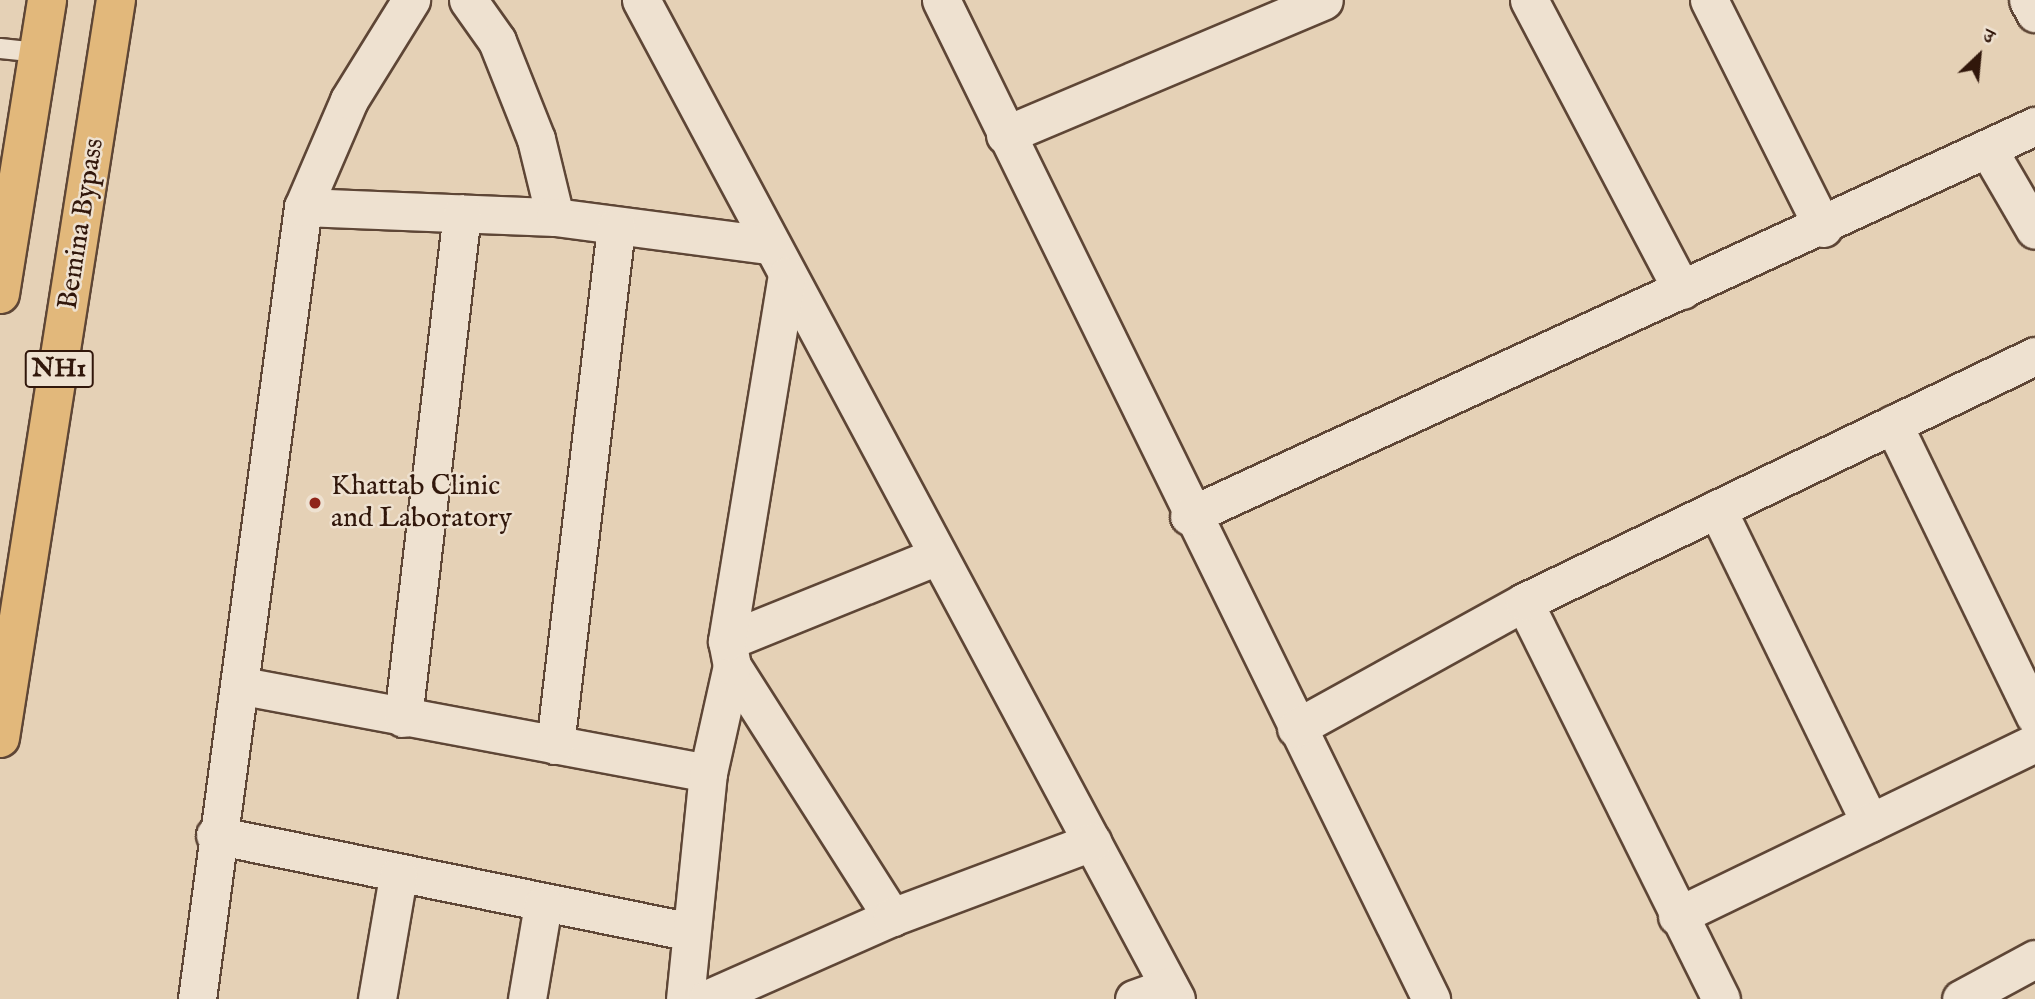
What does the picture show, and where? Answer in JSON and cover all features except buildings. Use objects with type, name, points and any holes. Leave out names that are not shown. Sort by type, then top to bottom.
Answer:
[{"type":"highway","points":[[0,294],[47,0]]},
{"type":"highway","name":"Bemina Bypass","points":[[0,738],[116,0]]},
{"type":"street","points":[[197,999],[215,835],[243,686],[303,207],[349,100],[411,0]]},
{"type":"street","points":[[468,0],[497,41],[536,139],[555,217]]},
{"type":"street","points":[[641,0],[767,245],[787,276],[1172,993],[1135,999]]},
{"type":"street","points":[[941,0],[1189,516],[1431,999]]},
{"type":"street","points":[[1005,135],[1324,0]]},
{"type":"street","points":[[1529,0],[1682,290]]},
{"type":"street","points":[[1709,0],[1823,228]]},
{"type":"street","points":[[2028,0],[2035,13]]},
{"type":"street","points":[[1189,516],[1823,228],[1989,151],[2035,126]]},
{"type":"street","points":[[1989,151],[2035,230]]},
{"type":"street","points":[[303,207],[555,217],[767,245]]},
{"type":"street","points":[[403,719],[462,213]]},
{"type":"street","points":[[555,745],[616,227]]},
{"type":"street","points":[[685,999],[708,774],[787,276]]},
{"type":"street","points":[[1296,728],[1524,603],[2035,356]]},
{"type":"street","points":[[1893,424],[2035,716]]},
{"type":"street","points":[[1717,509],[1870,823]]},
{"type":"street","points":[[729,654],[937,556]]},
{"type":"street","points":[[1524,603],[1677,916],[1721,999]]},
{"type":"street","points":[[729,654],[892,917]]},
{"type":"street","points":[[243,686],[403,719],[708,774]]},
{"type":"street","points":[[1677,916],[2035,743]]},
{"type":"street","points":[[215,835],[398,876],[690,932]]},
{"type":"street","points":[[707,999],[892,917],[1092,842]]},
{"type":"street","points":[[377,999],[398,876]]},
{"type":"street","points":[[527,999],[543,904]]},
{"type":"street","points":[[1961,999],[2035,959]]},
{"type":"lane","points":[[0,48],[39,52]]},
{"type":"place","name":"Khattab Clinic and Laboratory","points":[[315,503]]}]
